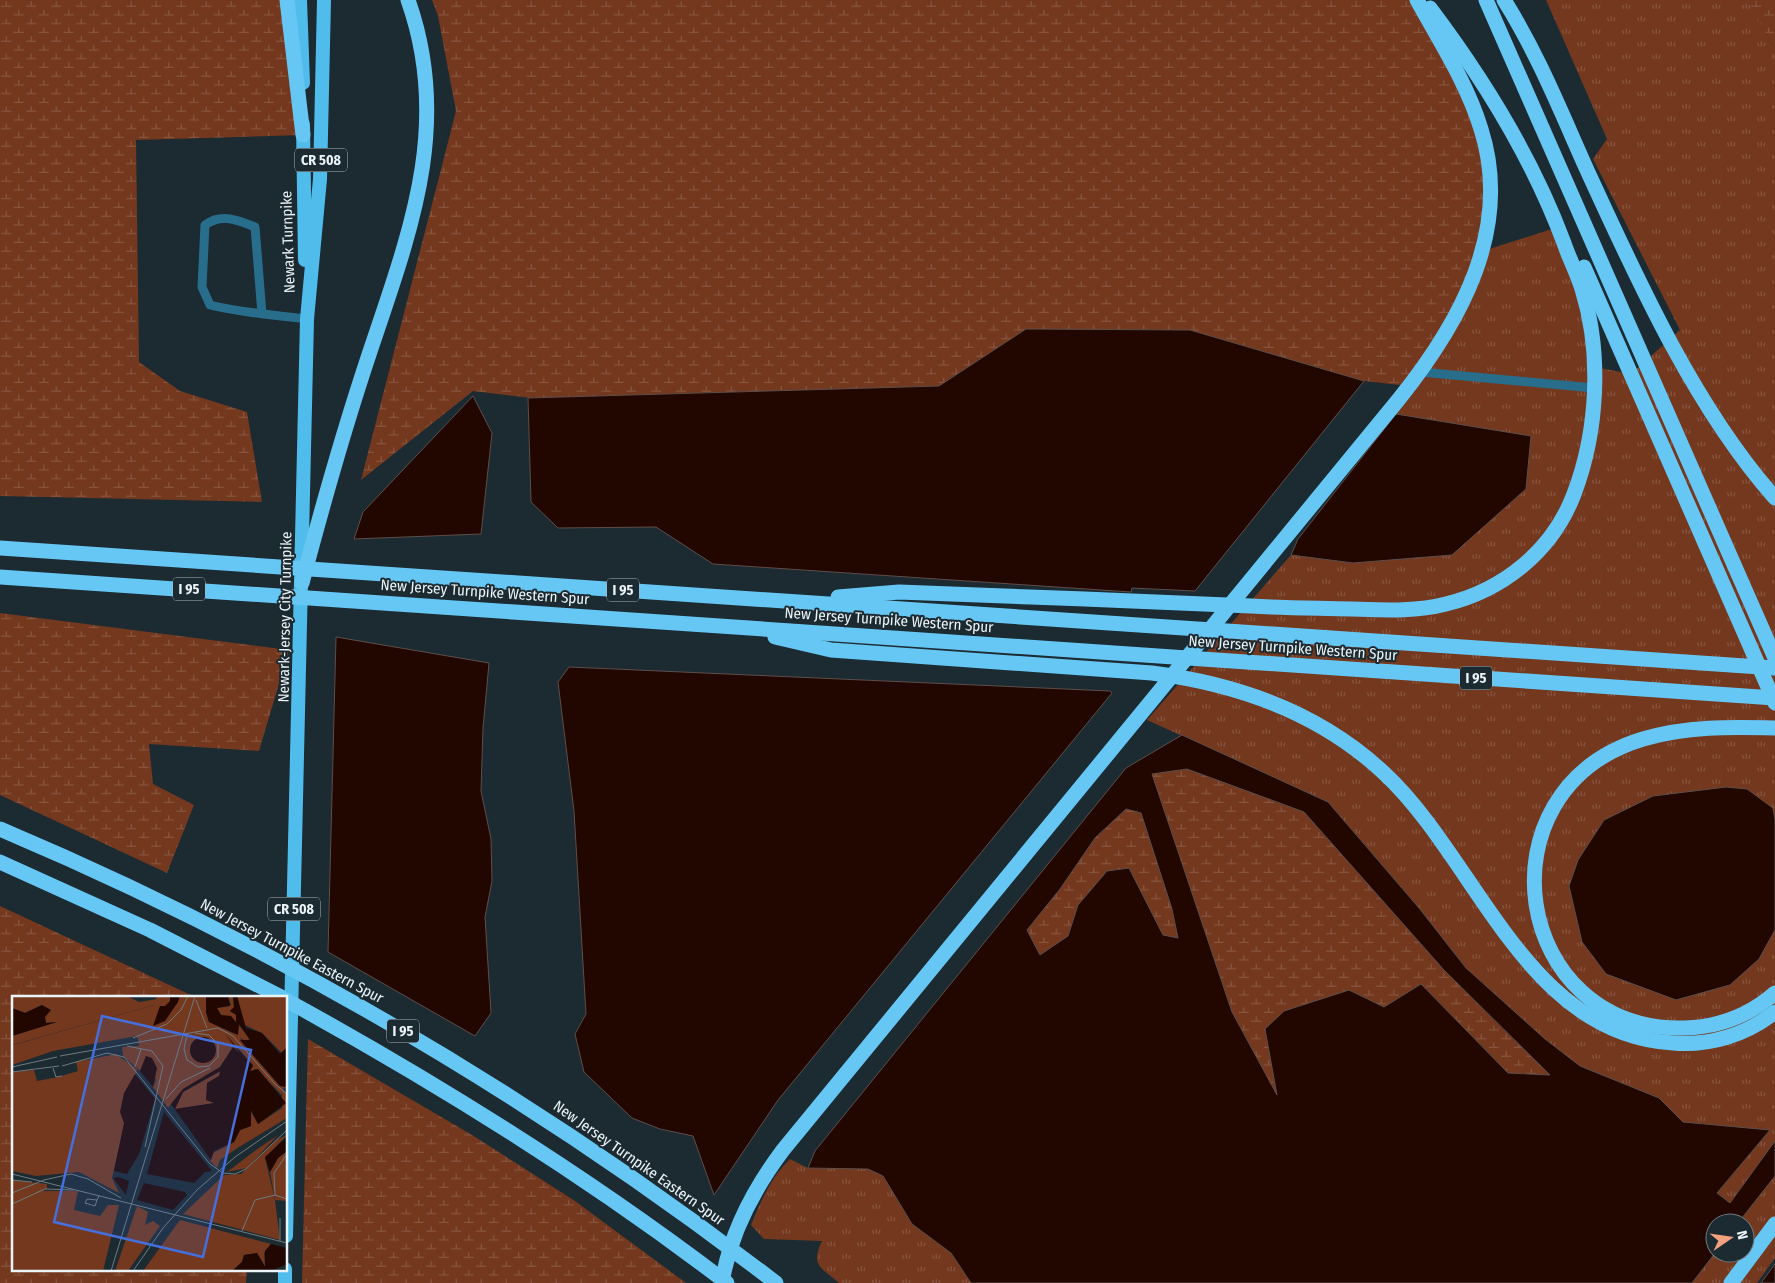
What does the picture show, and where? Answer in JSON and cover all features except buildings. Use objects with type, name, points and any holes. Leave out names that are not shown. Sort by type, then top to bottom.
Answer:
[{"type":"highway","points":[[287,0],[303,135]]},
{"type":"highway","name":"CR 508","points":[[300,0],[303,135]]},
{"type":"highway","name":"Newark-Jersey City Turnpike","points":[[288,1154],[307,319],[320,179],[324,0]]},
{"type":"highway","points":[[302,583],[338,451],[410,222],[424,167],[427,131],[426,79],[423,54],[408,0]]},
{"type":"highway","points":[[722,1283],[728,1251],[745,1209],[770,1167],[796,1132],[1420,372],[1450,327],[1478,265],[1490,220],[1491,188],[1487,151],[1477,115],[1465,87],[1417,0]]},
{"type":"highway","points":[[1424,0],[1474,66],[1491,94],[1547,200],[1575,246],[1775,703]]},
{"type":"highway","points":[[1486,0],[1775,658]]},
{"type":"highway","points":[[1504,0],[1533,51],[1620,240],[1681,358],[1726,433],[1775,498]]},
{"type":"highway","name":"Newark Turnpike","points":[[303,135],[302,181],[307,319]]},
{"type":"highway","points":[[789,601],[899,592],[1383,610],[1426,608],[1464,599],[1510,576],[1531,559],[1549,539],[1571,502],[1588,447],[1594,388],[1593,343],[1584,297],[1547,200]]},
{"type":"highway","name":"New Jersey Turnpike Western Spur","points":[[0,548],[1775,668]]},
{"type":"highway","name":"New Jersey Turnpike Western Spur","points":[[0,577],[1775,698]]},
{"type":"highway","points":[[735,627],[831,650],[1135,672],[1204,681],[1250,693],[1280,705],[1328,731],[1370,760],[1396,784],[1426,819],[1509,937],[1535,969],[1561,996],[1594,1019],[1640,1039],[1687,1044],[1734,1035],[1752,1027],[1775,1012]]},
{"type":"highway","points":[[1775,728],[1701,728],[1649,738],[1617,750],[1584,772],[1556,803],[1543,829],[1534,869],[1534,895],[1543,934],[1562,968],[1590,997],[1621,1016],[1667,1028],[1702,1027],[1741,1015],[1775,992]]},
{"type":"highway","name":"New Jersey Turnpike Eastern Spur","points":[[0,829],[203,923],[409,1035],[523,1105],[610,1163],[690,1218],[776,1283]]},
{"type":"highway","points":[[0,862],[150,930],[279,996]]},
{"type":"highway","name":"I 95","points":[[288,1001],[418,1075],[510,1132],[614,1202],[727,1283]]},
{"type":"highway","points":[[1731,1283],[1775,1224]]},
{"type":"highway","points":[[285,1283],[286,1270]]},
{"type":"lane","points":[[262,314],[255,227],[237,219],[214,218],[205,225],[202,287],[210,305],[237,312],[307,319]]},
{"type":"lane","points":[[1420,372],[1594,388]]},
{"type":"green space","points":[[0,0],[287,0],[303,135],[136,140],[139,362],[180,391],[247,412],[262,502],[0,496]]},
{"type":"green space","points":[[432,0],[1417,0],[1485,143],[1483,251],[1409,386],[1364,381],[1190,330],[1026,329],[939,386],[531,398],[473,391],[361,480],[456,111],[438,16]]},
{"type":"green space","points":[[1546,0],[1748,0],[1775,49],[1775,1141],[1730,1203],[1717,1193],[1770,1130],[1683,1122],[1659,1098],[1580,1066],[1545,1039],[1466,968],[1419,908],[1328,802],[1147,720],[1291,555],[1353,563],[1531,436],[1396,414],[1483,251],[1558,227],[1566,249],[1595,367],[1631,374],[1680,330],[1593,159],[1607,139]]},
{"type":"green space","points":[[1747,0],[1775,0],[1775,49]]},
{"type":"green space","points":[[0,613],[289,650],[259,751],[149,744],[153,784],[194,805],[167,873],[0,795]]},
{"type":"green space","points":[[1187,769],[1304,812],[1444,970],[1550,1075],[1508,1073],[1421,984],[1384,1008],[1349,990],[1278,1097],[1232,1012],[1151,774]]},
{"type":"green space","points":[[1126,809],[1141,813],[1172,909],[1178,938],[1163,935],[1129,868],[1078,905],[1068,936],[1040,955],[1027,930],[1060,889],[1095,838]]},
{"type":"green space","points":[[0,906],[193,996],[12,996],[12,1270],[247,1270],[246,1283],[0,1283]]},
{"type":"green space","points":[[308,1039],[472,1135],[575,1201],[686,1283],[302,1283]]},
{"type":"green space","points":[[790,1159],[808,1168],[868,1169],[883,1176],[912,1224],[951,1253],[971,1283],[839,1283],[817,1261],[822,1241],[764,1239],[751,1225],[772,1181]]},
{"type":"green space","points":[[1775,1176],[1775,1258],[1757,1283],[1692,1283],[1707,1263],[1755,1263],[1755,1213],[1746,1213]]},
{"type":"shaded area","points":[[1026,329],[1190,330],[1364,381],[1195,591],[1132,588],[1131,592],[713,564],[656,527],[558,528],[531,502],[528,398],[939,386]]},
{"type":"shaded area","points":[[473,396],[492,433],[481,534],[354,539],[363,512]]},
{"type":"shaded area","points":[[1396,414],[1531,436],[1526,489],[1452,555],[1353,563],[1291,555],[1298,539]]},
{"type":"shaded area","points":[[336,637],[489,663],[483,728],[481,791],[491,839],[492,881],[485,917],[491,1013],[475,1036],[328,952]]},
{"type":"shaded area","points":[[569,667],[1110,691],[1112,693],[778,1100],[714,1195],[693,1136],[660,1129],[632,1118],[584,1072],[575,1034],[586,1014],[574,811],[558,682]]},
{"type":"shaded area","points":[[1182,735],[1328,802],[1419,908],[1466,968],[1545,1039],[1580,1066],[1659,1098],[1683,1122],[1770,1130],[1717,1193],[1730,1203],[1775,1141],[1775,1176],[1746,1213],[1705,1213],[1705,1263],[1707,1263],[1692,1283],[971,1283],[951,1253],[912,1224],[883,1176],[868,1169],[808,1168],[815,1151],[1126,768]],"holes":[[[1187,769],[1304,812],[1444,970],[1550,1075],[1508,1073],[1421,984],[1384,1007],[1349,990],[1284,1011],[1265,1029],[1277,1095],[1232,1012],[1152,774]],[[1126,809],[1141,813],[1172,909],[1178,938],[1163,935],[1129,868],[1107,871],[1078,905],[1068,936],[1040,955],[1027,930],[1060,889],[1095,838]]]},
{"type":"shaded area","points":[[1726,787],[1747,789],[1773,808],[1775,820],[1775,930],[1759,959],[1730,985],[1676,1000],[1606,974],[1582,942],[1569,886],[1578,860],[1604,820],[1653,796]]},
{"type":"shaded area","points":[[1775,1264],[1775,1283],[1761,1283]]}]
